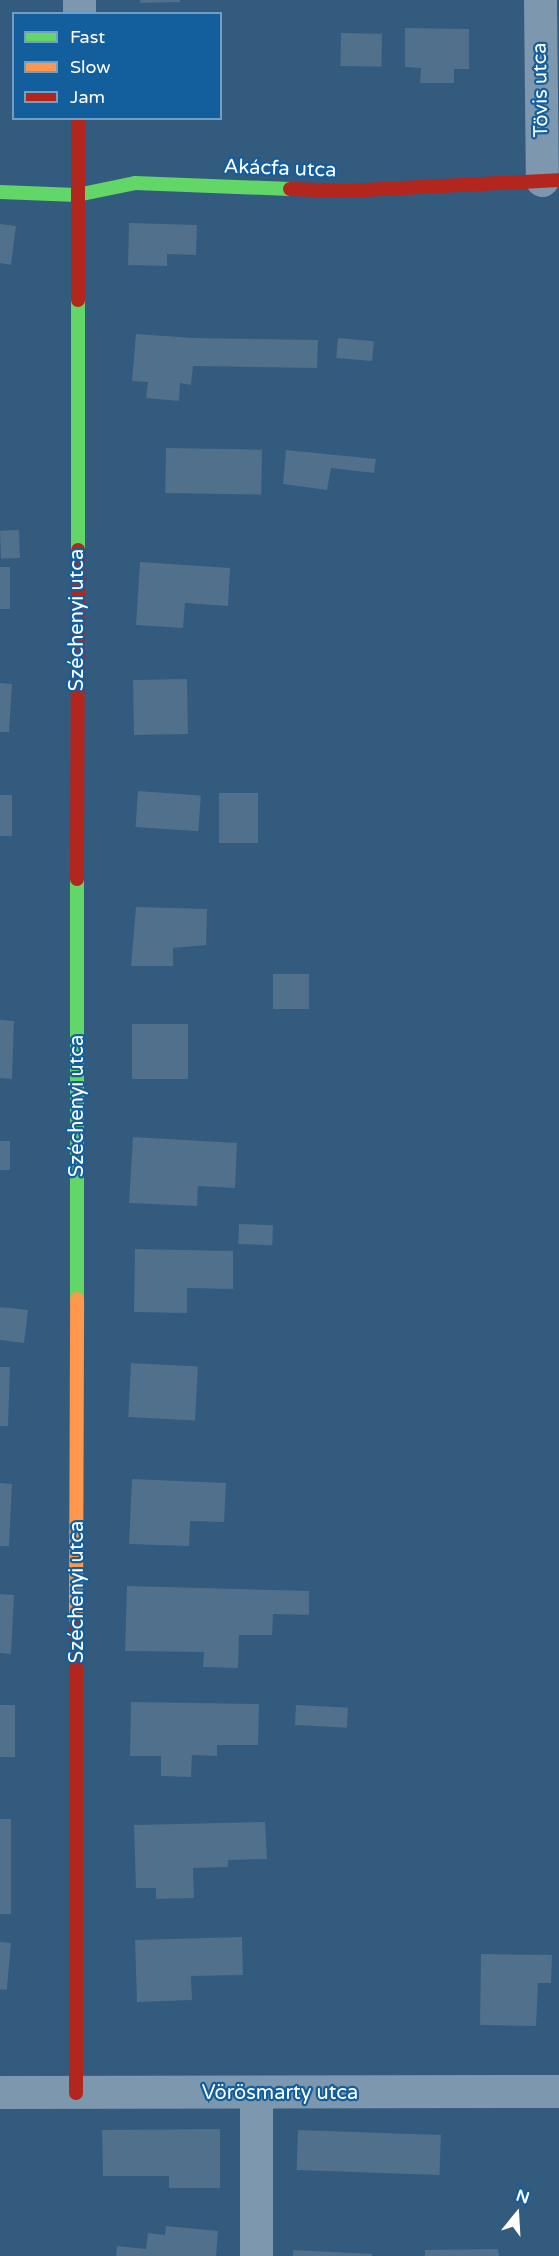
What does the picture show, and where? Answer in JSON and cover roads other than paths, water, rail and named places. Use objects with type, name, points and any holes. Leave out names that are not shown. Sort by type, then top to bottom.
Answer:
[{"type":"street","name":"Tövis utca","points":[[540,0],[550,180]]},
{"type":"street","name":"Széchenyi utca","points":[[76,2093],[78,120]]},
{"type":"street","name":"Akácfa utca","points":[[0,192],[77,195],[135,183],[345,191],[550,180]]},
{"type":"street","name":"Vörösmarty utca","points":[[0,2092],[256,2094],[559,2091]]},
{"type":"street","points":[[256,2094],[256,2256]]}]
